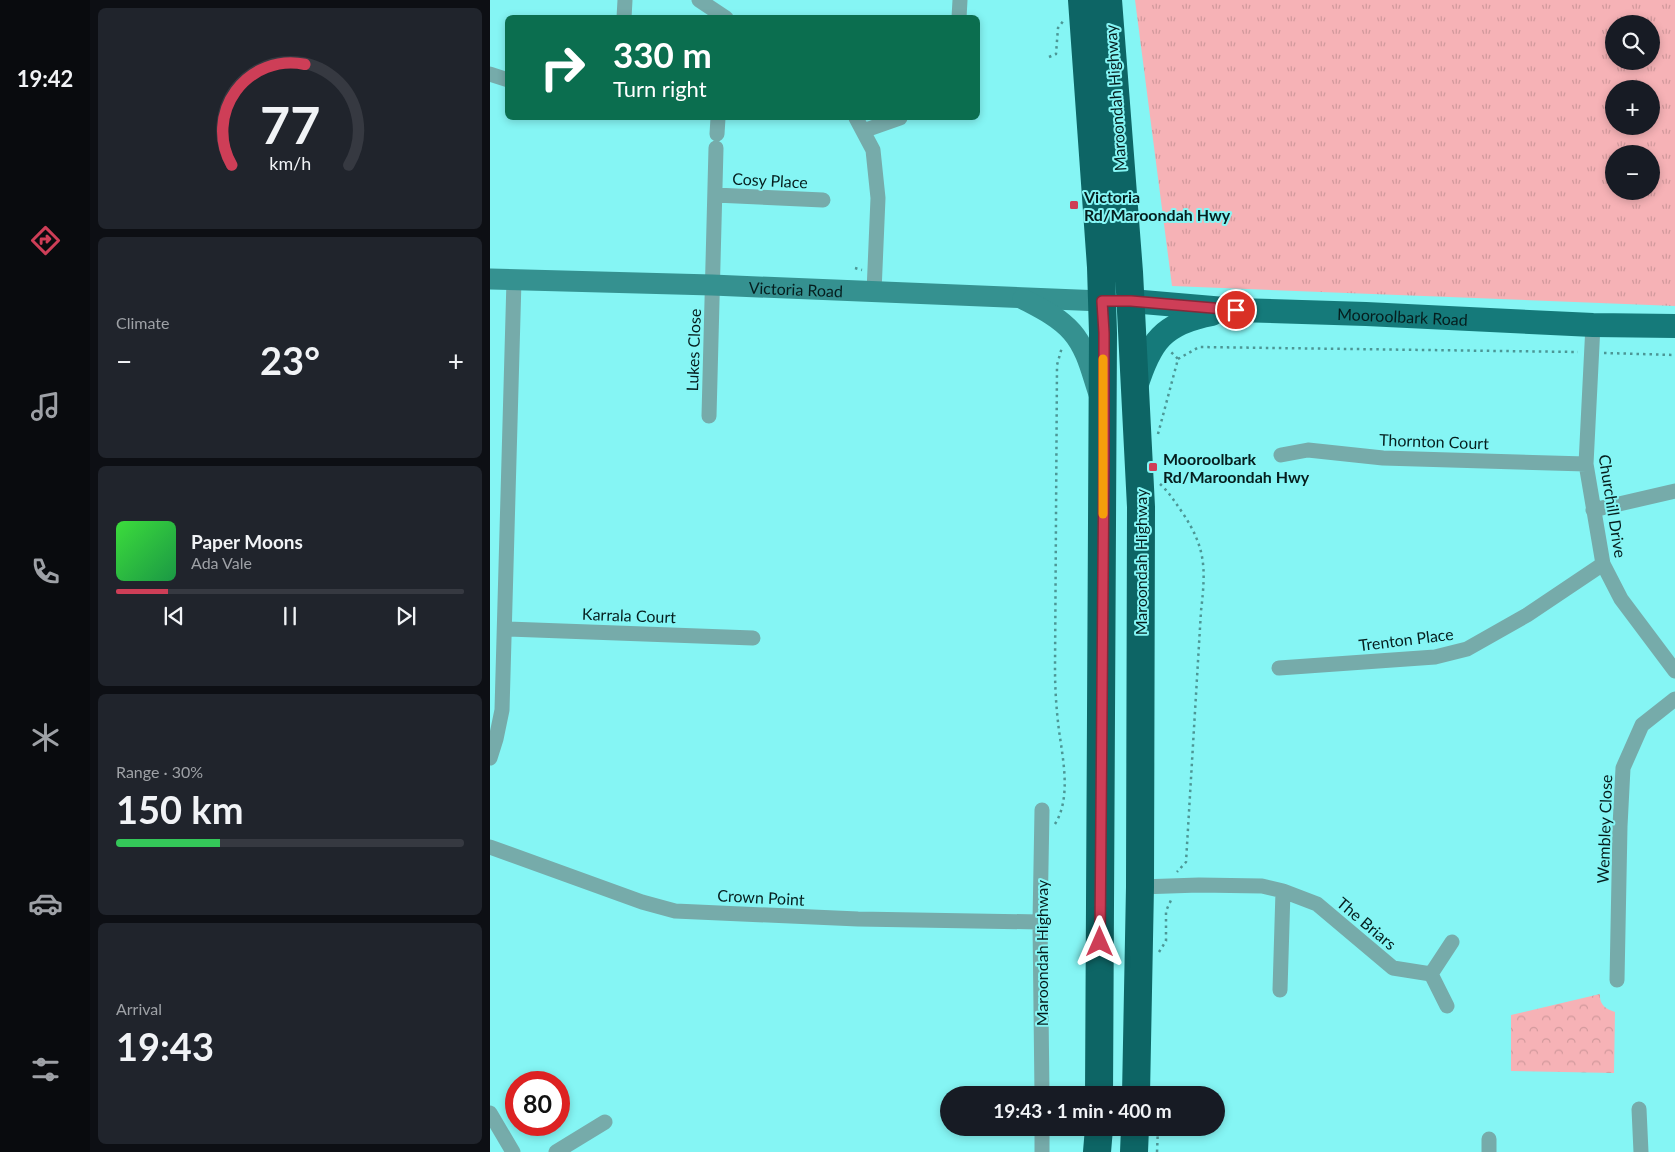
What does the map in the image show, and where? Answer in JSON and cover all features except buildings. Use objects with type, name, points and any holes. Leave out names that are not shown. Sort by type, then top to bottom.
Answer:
[{"type":"highway","name":"Maroondah Highway","points":[[1108,0],[1131,301],[1141,507],[1140,887],[1136,1086]]},
{"type":"highway","name":"Maroondah Highway","points":[[1073,9],[1101,267],[1104,333],[1099,1086]]},
{"type":"highway","points":[[1102,301],[1131,301]]},
{"type":"highway","points":[[1097,1152],[1098,1136]]},
{"type":"highway","points":[[1134,1152],[1135,1136]]},
{"type":"main road","name":"Victoria Road","points":[[490,279],[712,285],[1102,301]]},
{"type":"main road","points":[[1018,297],[1045,311],[1072,332],[1082,347],[1103,406]]},
{"type":"main road","name":"Mooroolbark Road","points":[[1131,301],[1236,310],[1593,325],[1675,326]]},
{"type":"main road","points":[[1135,390],[1144,362],[1164,332],[1186,320],[1236,310]]},
{"type":"street","points":[[624,15],[626,0]]},
{"type":"street","points":[[699,0],[722,15]]},
{"type":"street","points":[[958,15],[960,0]]},
{"type":"street","points":[[490,74],[505,79]]},
{"type":"street","name":"Cosy Place","points":[[712,285],[718,120]]},
{"type":"street","points":[[874,292],[878,198],[873,150],[860,124],[887,120]]},
{"type":"street","name":"Cosy Place","points":[[715,195],[823,200]]},
{"type":"street","points":[[490,758],[502,710],[514,280]]},
{"type":"street","name":"Lukes Close","points":[[709,416],[712,285]]},
{"type":"street","name":"Churchill Drive","points":[[1593,325],[1586,464],[1603,564],[1621,599],[1675,671]]},
{"type":"street","name":"Thornton Court","points":[[1281,455],[1308,450],[1383,458],[1586,464]]},
{"type":"street","points":[[1593,510],[1675,491]]},
{"type":"street","name":"Trenton Place","points":[[1278,668],[1435,657],[1467,648],[1527,615],[1603,564]]},
{"type":"street","name":"Karrala Court","points":[[505,629],[753,638]]},
{"type":"street","name":"Wembley Close","points":[[1617,980],[1623,768],[1642,725],[1675,699]]},
{"type":"street","name":"Maroondah Highway","points":[[1042,810],[1040,922],[1042,1086]]},
{"type":"street","name":"Crown Point","points":[[490,847],[642,902],[675,911],[858,919],[1040,922]]},
{"type":"street","name":"The Briars","points":[[1140,887],[1262,886],[1283,891],[1317,904],[1394,968],[1431,974]]},
{"type":"street","points":[[1280,990],[1283,891]]},
{"type":"street","points":[[1447,1006],[1431,974],[1452,942]]},
{"type":"street","points":[[1639,1108],[1640,1152]]},
{"type":"street","points":[[490,1113],[513,1152]]},
{"type":"street","points":[[556,1152],[605,1122]]},
{"type":"street","points":[[1042,1136],[1042,1152]]},
{"type":"path","points":[[1049,58],[1056,54],[1058,28],[1073,9]]},
{"type":"path","points":[[855,268],[862,270]]},
{"type":"path","points":[[1042,829],[1050,829],[1057,822],[1062,804],[1065,779],[1056,703],[1055,668],[1057,365],[1060,350],[1072,332]]},
{"type":"path","points":[[1158,340],[1178,359]]},
{"type":"path","points":[[1157,438],[1178,359],[1199,347],[1591,352],[1675,356]]},
{"type":"path","points":[[1156,478],[1193,529],[1201,547],[1203,563],[1186,862],[1174,875],[1174,886]]},
{"type":"path","points":[[1157,1152],[1158,1136]]},
{"type":"green space","points":[[1135,0],[1675,0],[1675,306],[1172,286]]},
{"type":"green space","points":[[1600,994],[1603,1006],[1615,1012],[1614,1073],[1511,1071],[1511,1015]]},
{"type":"slow traffic","points":[[1103,359],[1103,514]]},
{"type":"place","name":"Victoria Rd/Maroondah Hwy","points":[[1074,205]]},
{"type":"place","name":"Mooroolbark Rd/Maroondah Hwy","points":[[1153,467]]},
{"type":"route","points":[[1100,942],[1104,456],[1104,333],[1102,301],[1131,301],[1236,310]]}]
